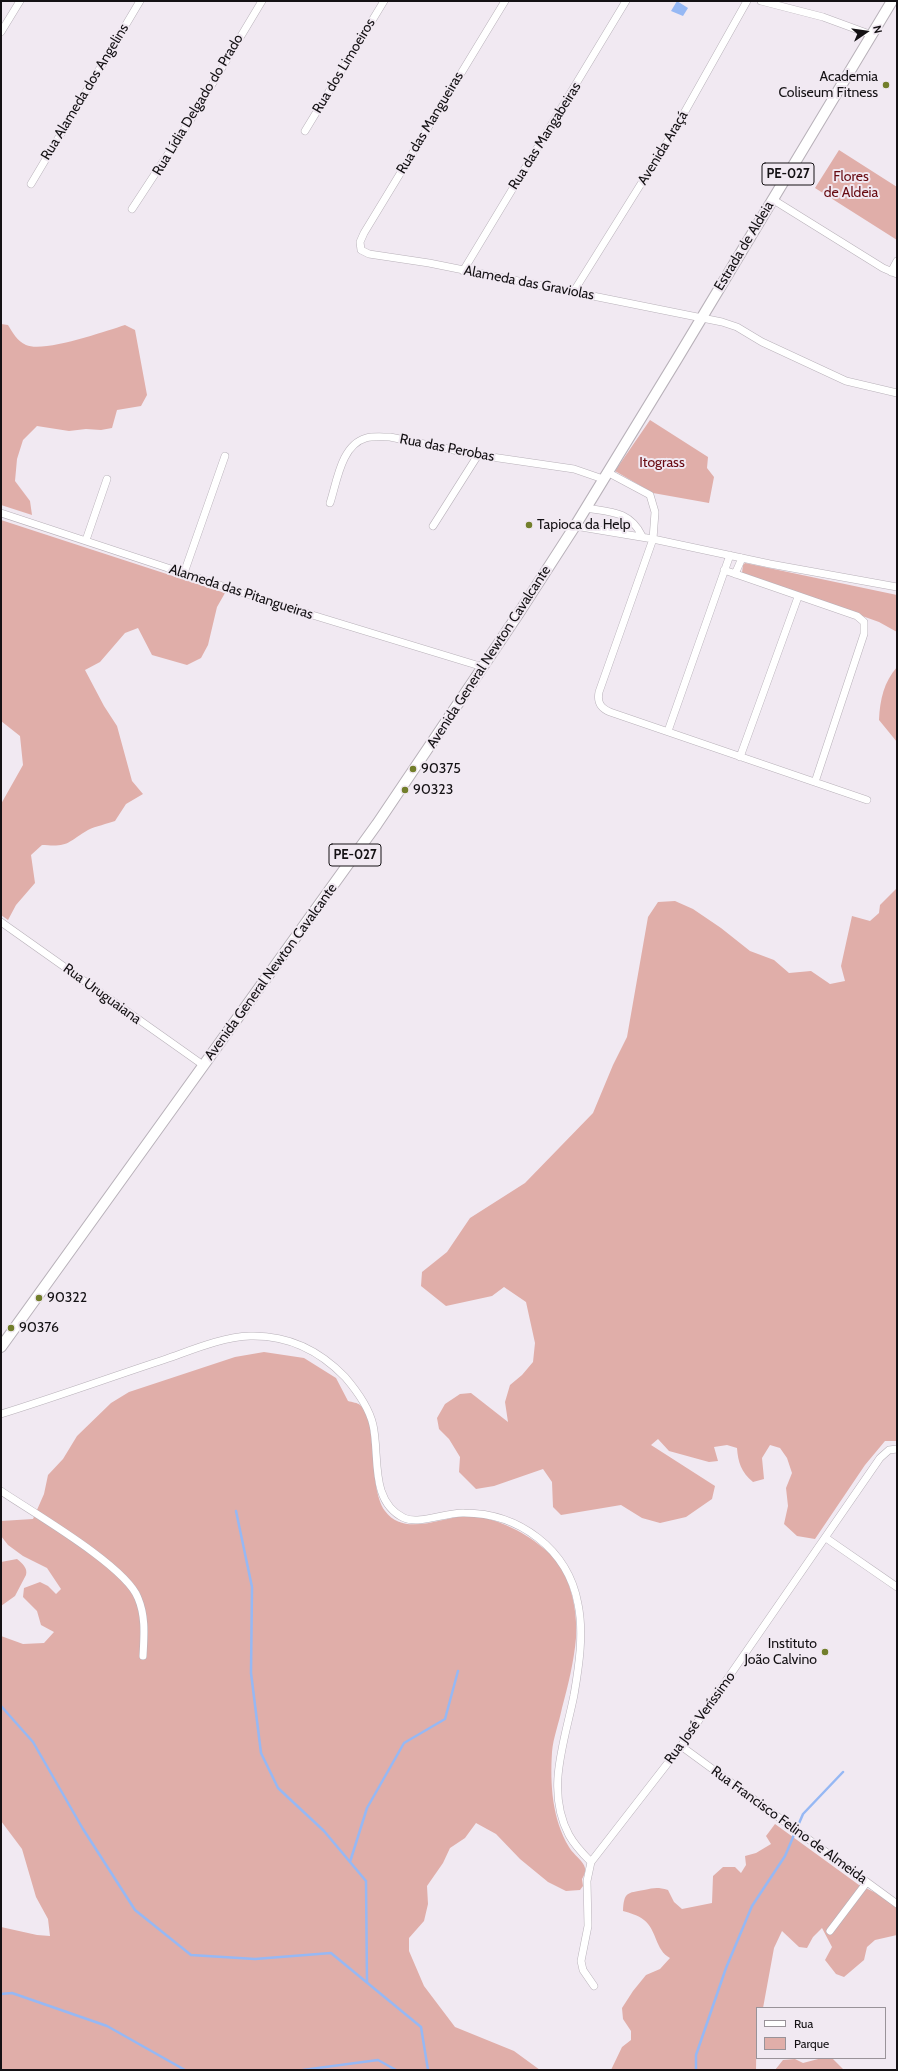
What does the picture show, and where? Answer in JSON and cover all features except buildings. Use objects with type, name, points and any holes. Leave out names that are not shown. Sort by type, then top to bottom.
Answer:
[{"type":"main road","name":"Estrada de Aldeia","points":[[684,347],[892,1]]},
{"type":"main road","name":"Avenida General Newton Cavalcante","points":[[1,1347],[377,824],[483,667],[575,526],[684,347]]},
{"type":"street","points":[[1,32],[20,1]]},
{"type":"street","name":"Rua Alameda dos Angelins","points":[[30,184],[140,1]]},
{"type":"street","name":"Rua Lídia Delgado do Prado","points":[[132,209],[189,122],[262,1]]},
{"type":"street","name":"Rua dos Limoeiros","points":[[305,131],[384,1]]},
{"type":"street","name":"Rua das Mangueiras","points":[[359,248],[364,234],[505,1]]},
{"type":"street","name":"Rua das Mangabeiras","points":[[463,271],[626,1]]},
{"type":"street","name":"Avenida Araçá","points":[[574,291],[678,124],[747,1]]},
{"type":"street","points":[[761,1],[824,16],[872,35]]},
{"type":"street","points":[[772,199],[894,273],[897,261]]},
{"type":"street","name":"Alameda das Graviolas","points":[[359,248],[369,254],[405,259],[574,291],[730,324],[762,342],[846,381],[897,393]]},
{"type":"street","name":"Rua das Perobas","points":[[330,503],[348,452],[352,446],[366,438],[390,437],[478,455],[605,475],[644,491],[652,499],[655,512],[653,538]]},
{"type":"street","points":[[433,526],[478,455]]},
{"type":"street","points":[[184,573],[226,456]]},
{"type":"street","points":[[86,540],[106,479]]},
{"type":"street","points":[[586,508],[615,513],[630,518],[642,536]]},
{"type":"street","name":"Alameda das Pitangueiras","points":[[1,513],[300,611],[483,667]]},
{"type":"street","points":[[575,526],[653,538],[742,558],[897,587]]},
{"type":"street","points":[[653,538],[599,692],[598,700],[606,711],[867,800]]},
{"type":"street","points":[[668,732],[730,555]]},
{"type":"street","points":[[735,574],[742,558]]},
{"type":"street","points":[[724,570],[798,597],[857,616],[861,618],[865,626],[864,634],[815,782]]},
{"type":"street","points":[[740,757],[798,597]]},
{"type":"street","name":"Rua Uruguaiana","points":[[1,922],[203,1065]]},
{"type":"street","points":[[1,1414],[203,1347],[247,1336],[286,1340],[303,1346],[323,1358],[346,1379],[364,1402],[372,1420],[376,1438],[379,1482],[384,1496],[396,1512],[406,1519],[418,1520],[465,1513],[491,1517],[508,1522],[540,1538],[566,1567],[575,1588],[580,1622],[574,1695],[563,1741],[557,1782],[563,1820],[568,1834],[591,1862]]},
{"type":"street","name":"Rua José Veríssimo","points":[[594,1986],[583,1970],[582,1961],[588,1926],[587,1881],[591,1862],[681,1746],[880,1458],[895,1449]]},
{"type":"street","points":[[1,1491],[61,1530],[129,1582],[138,1596],[142,1608],[144,1631],[143,1656]]},
{"type":"street","points":[[826,1538],[897,1587]]},
{"type":"street","name":"Rua Francisco Felino de Almeida","points":[[681,1746],[788,1826],[897,1904]]},
{"type":"street","points":[[830,1931],[867,1882]]},
{"type":"green space","name":"Flores de Aldeia","points":[[839,150],[897,187],[897,240],[815,188]]},
{"type":"green space","points":[[1,324],[8,325],[20,341],[26,345],[35,347],[60,344],[125,325],[135,330],[147,395],[141,406],[117,410],[112,428],[101,430],[86,429],[69,431],[37,426],[23,440],[17,459],[15,481],[30,501],[32,515],[1,505]]},
{"type":"green space","name":"Itograss","points":[[650,420],[708,457],[707,468],[714,477],[709,503],[653,493],[615,471]]},
{"type":"green space","points":[[1,520],[225,593],[217,607],[208,645],[201,658],[187,665],[152,655],[138,628],[125,633],[100,662],[85,670],[104,706],[117,726],[132,781],[143,794],[126,804],[115,821],[94,827],[63,845],[42,845],[31,855],[35,883],[16,905],[8,920],[1,915],[1,804],[23,765],[20,736],[1,721]]},
{"type":"green space","points":[[745,563],[897,595],[897,632],[879,622],[742,573],[743,565]]},
{"type":"green space","points":[[897,667],[897,742],[879,720],[880,705],[886,685]]},
{"type":"green space","points":[[897,888],[897,1441],[885,1441],[865,1465],[815,1539],[797,1536],[784,1524],[788,1506],[786,1488],[792,1473],[787,1458],[780,1448],[770,1445],[762,1458],[764,1479],[753,1482],[741,1466],[737,1448],[727,1445],[714,1447],[718,1461],[709,1462],[669,1451],[658,1439],[651,1445],[715,1486],[712,1499],[686,1517],[660,1523],[642,1518],[621,1505],[561,1515],[553,1507],[552,1482],[543,1469],[494,1486],[476,1489],[459,1472],[460,1457],[449,1439],[439,1429],[437,1418],[445,1404],[460,1394],[471,1393],[508,1422],[505,1402],[510,1385],[522,1375],[533,1362],[535,1343],[526,1302],[504,1287],[492,1296],[446,1306],[421,1286],[422,1272],[447,1252],[470,1218],[525,1183],[593,1113],[613,1065],[627,1037],[648,917],[658,902],[675,901],[693,909],[721,928],[750,951],[774,960],[789,973],[811,971],[830,984],[845,981],[841,966],[852,916],[870,921],[879,913],[880,905]]},
{"type":"green space","points":[[264,1352],[304,1358],[336,1378],[348,1401],[360,1405],[366,1413],[372,1438],[376,1486],[380,1500],[385,1511],[394,1519],[404,1523],[415,1524],[461,1516],[472,1516],[493,1520],[512,1528],[539,1544],[555,1559],[567,1579],[576,1615],[576,1638],[574,1656],[553,1747],[551,1776],[553,1801],[563,1836],[569,1847],[584,1865],[585,1874],[582,1879],[583,1886],[580,1890],[566,1891],[548,1882],[520,1859],[496,1834],[476,1823],[465,1838],[450,1848],[443,1863],[427,1886],[428,1904],[424,1921],[409,1938],[409,1951],[424,1986],[455,2027],[514,2051],[540,2070],[1,2070],[1,1927],[37,1935],[50,1936],[48,1919],[36,1897],[22,1849],[1,1821],[1,1636],[23,1644],[44,1643],[54,1632],[41,1625],[37,1611],[23,1597],[24,1588],[40,1582],[48,1586],[56,1594],[61,1589],[47,1568],[23,1556],[8,1545],[1,1536],[1,1521],[33,1519],[44,1494],[48,1475],[63,1459],[77,1436],[111,1403],[129,1392],[235,1357]]},
{"type":"green space","points":[[17,1559],[23,1564],[26,1575],[15,1596],[1,1606],[1,1562]]},
{"type":"green space","points":[[775,1824],[859,1885],[874,1892],[897,1907],[897,1935],[875,1940],[867,1947],[864,1960],[844,1977],[836,1974],[825,1960],[832,1947],[822,1928],[813,1937],[807,1948],[799,1947],[782,1931],[774,1948],[763,2007],[756,2007],[756,2070],[611,2070],[622,2047],[631,2040],[631,2031],[623,2019],[622,2008],[646,1975],[660,1969],[670,1958],[661,1950],[651,1929],[644,1920],[634,1914],[623,1911],[624,1900],[630,1893],[658,1888],[668,1890],[674,1902],[682,1909],[712,1903],[713,1876],[723,1867],[735,1867],[741,1873],[746,1865],[745,1856],[756,1853],[771,1844],[766,1836]]},
{"type":"green space","points":[[795,2059],[803,2063],[818,2059],[833,2059],[844,2070],[775,2070],[783,2060]]},
{"type":"water","points":[[677,1],[688,8],[683,16],[671,11]]},
{"type":"waterway","points":[[236,1511],[252,1587],[251,1673],[261,1753],[278,1788],[324,1831],[366,1881],[367,1982]]},
{"type":"waterway","points":[[350,1862],[367,1808],[404,1743],[445,1719],[458,1671]]},
{"type":"waterway","points":[[1,1706],[33,1742],[83,1829],[135,1910],[191,1955],[255,1959],[331,1953],[421,2027],[428,2070]]},
{"type":"waterway","points":[[696,2070],[696,2055],[726,1968],[752,1906],[785,1856],[803,1814],[843,1772]]},
{"type":"waterway","points":[[1,1994],[12,1993],[107,2026],[185,2070]]},
{"type":"waterway","points":[[303,2070],[378,2060],[396,2070]]},
{"type":"place","name":"Academia Coliseum Fitness","points":[[886,85]]},
{"type":"place","name":"Tapioca da Help","points":[[529,525]]},
{"type":"place","name":"90375","points":[[413,769]]},
{"type":"place","name":"90323","points":[[405,790]]},
{"type":"place","name":"90322","points":[[39,1298]]},
{"type":"place","name":"90376","points":[[11,1328]]},
{"type":"place","name":"Instituto João Calvino","points":[[825,1652]]}]
